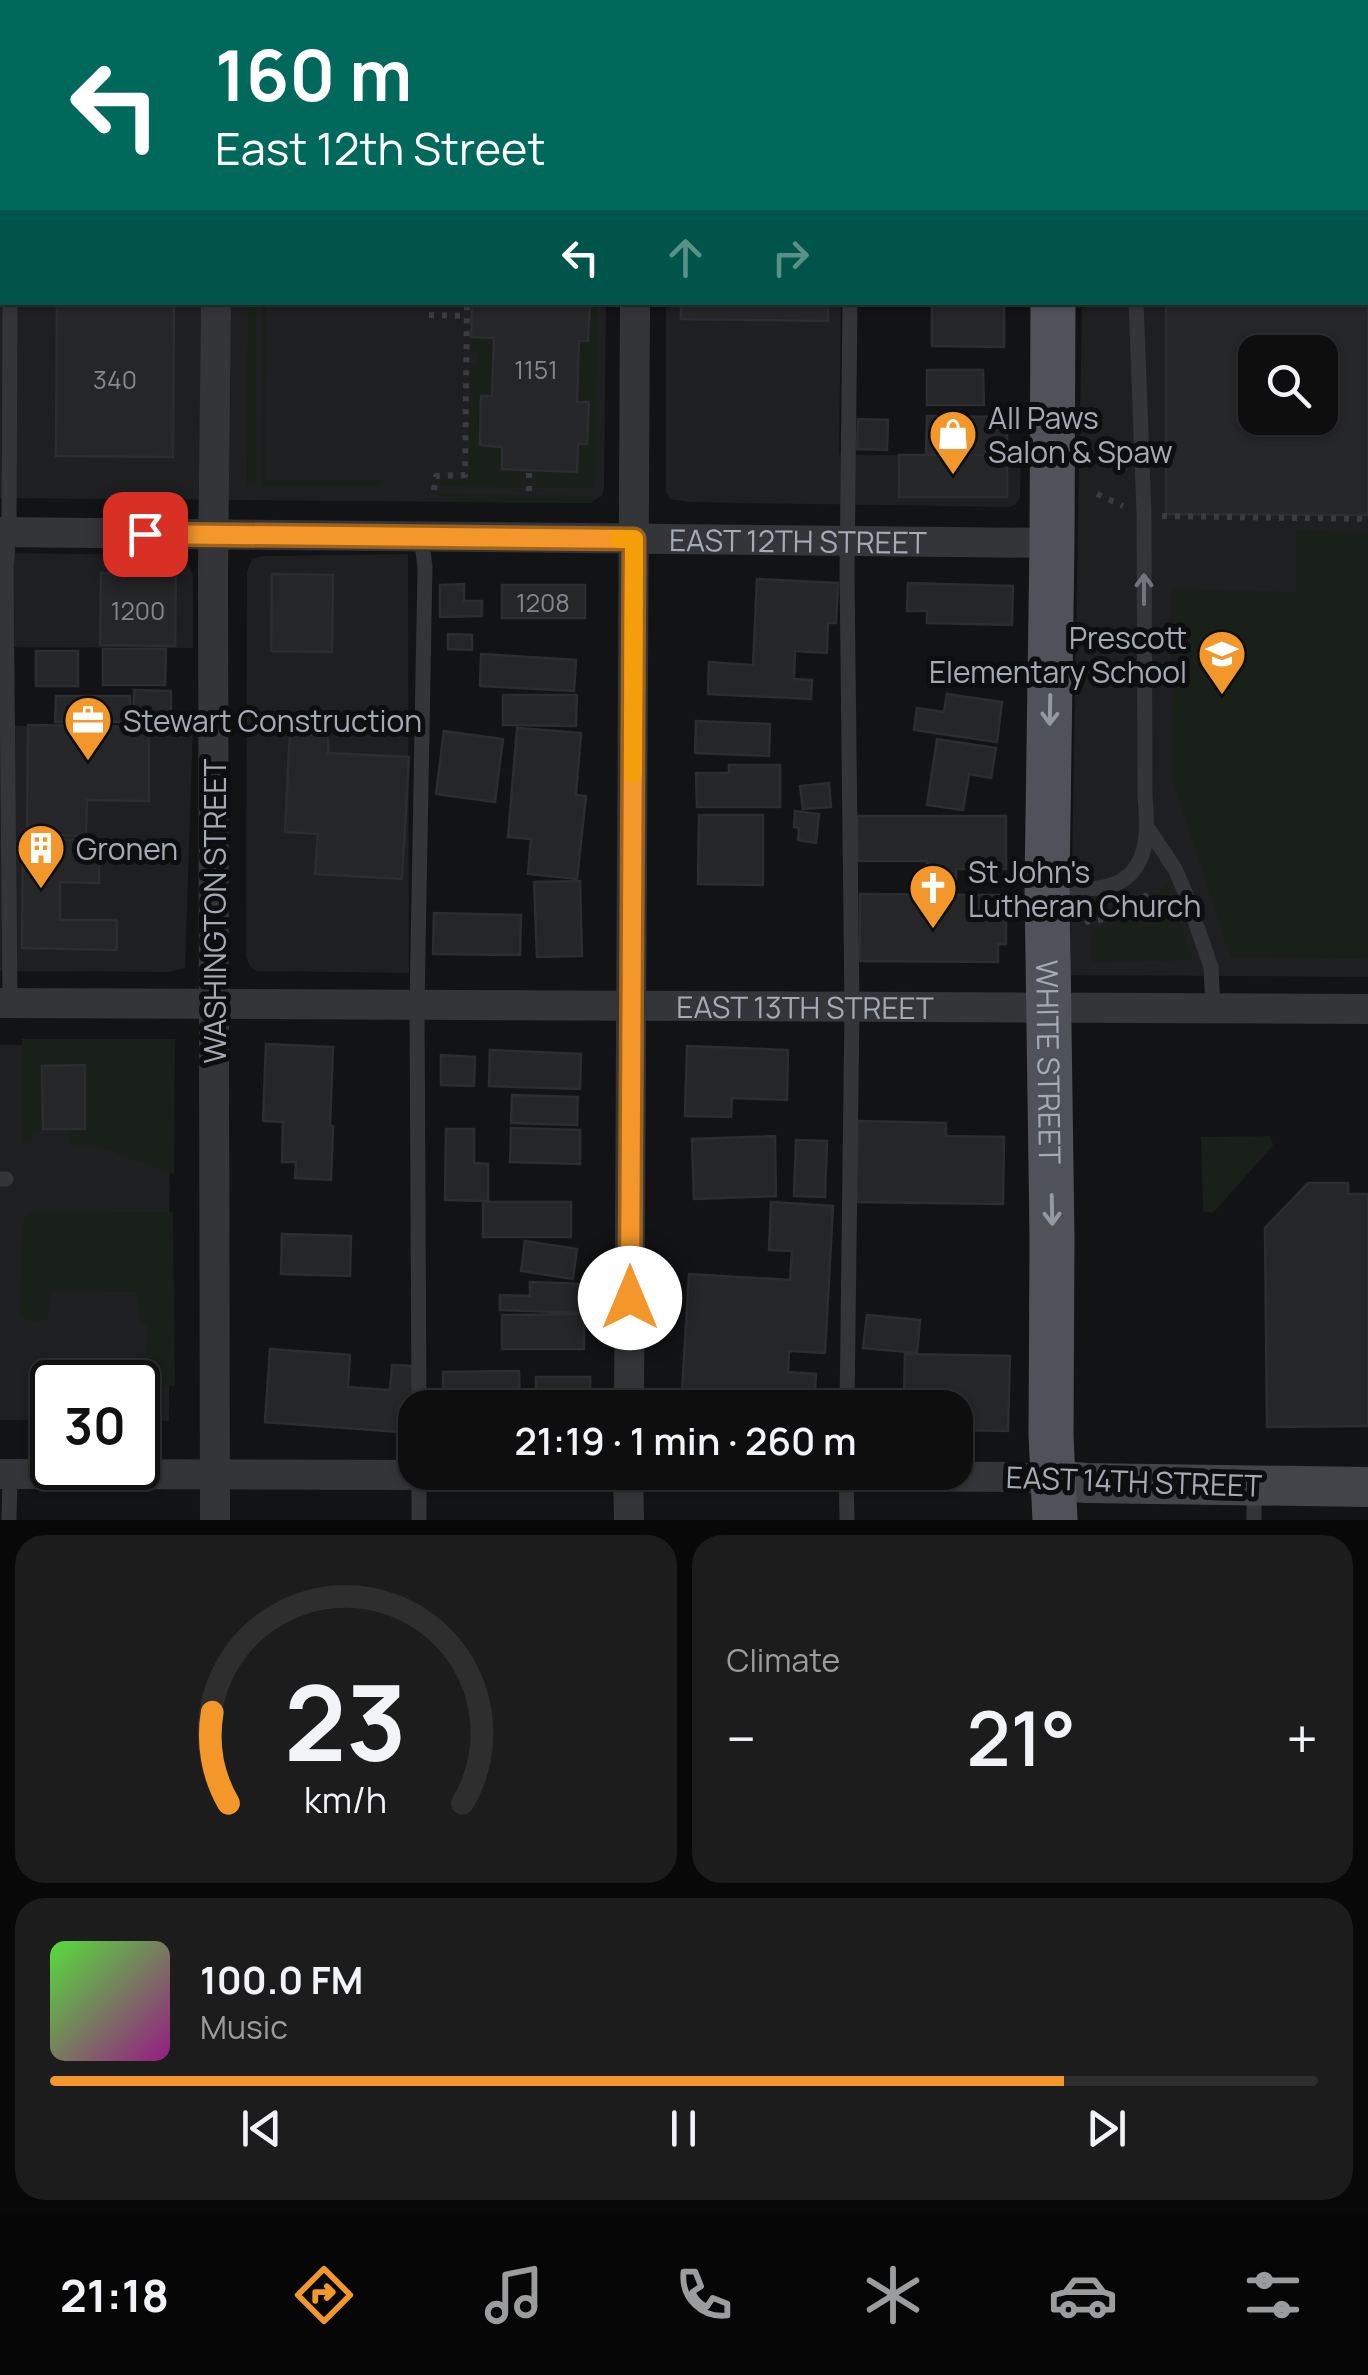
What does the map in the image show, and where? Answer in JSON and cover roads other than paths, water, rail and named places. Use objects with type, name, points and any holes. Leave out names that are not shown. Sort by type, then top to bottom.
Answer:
[{"type":"main road","name":"WHITE STREET","points":[[1053,305],[1047,886],[1054,1500]]},
{"type":"main road","name":"EAST 14TH STREET","points":[[1054,1500],[1254,1502],[1368,1487]]},
{"type":"street","name":"WASHINGTON STREET","points":[[215,1520],[216,305]]},
{"type":"street","points":[[629,1390],[635,305]]},
{"type":"street","name":"EAST 12TH STREET","points":[[4,532],[1052,543]]},
{"type":"street","name":"EAST 13TH STREET","points":[[5,1003],[1368,1010]]},
{"type":"street","name":"EAST 14TH STREET","points":[[5,1474],[398,1474]]},
{"type":"street","name":"EAST 14TH STREET","points":[[973,1476],[1014,1477],[1054,1500]]},
{"type":"street","points":[[628,1490],[629,1520]]},
{"type":"lane","points":[[5,1003],[4,532],[10,305]]},
{"type":"lane","points":[[847,1390],[852,1007],[850,305]]},
{"type":"lane","points":[[1047,886],[1099,888],[1118,882],[1134,873],[1149,830],[1145,796],[1144,512],[1136,305]]},
{"type":"lane","points":[[419,1390],[417,1005],[425,567],[421,536]]},
{"type":"lane","points":[[1149,830],[1185,892],[1212,968],[1213,1009]]},
{"type":"lane","points":[[5,1474],[9,1520]]},
{"type":"lane","points":[[419,1490],[419,1520]]},
{"type":"lane","points":[[846,1490],[847,1520]]},
{"type":"place","name":"All Paws Salon & Spaw","points":[[953,476]]},
{"type":"place","name":"Prescott Elementary School","points":[[1222,696]]},
{"type":"place","name":"Stewart Construction","points":[[88,762]]},
{"type":"place","name":"Gronen","points":[[41,890]]},
{"type":"place","name":"St John's Lutheran Church","points":[[933,930]]}]
